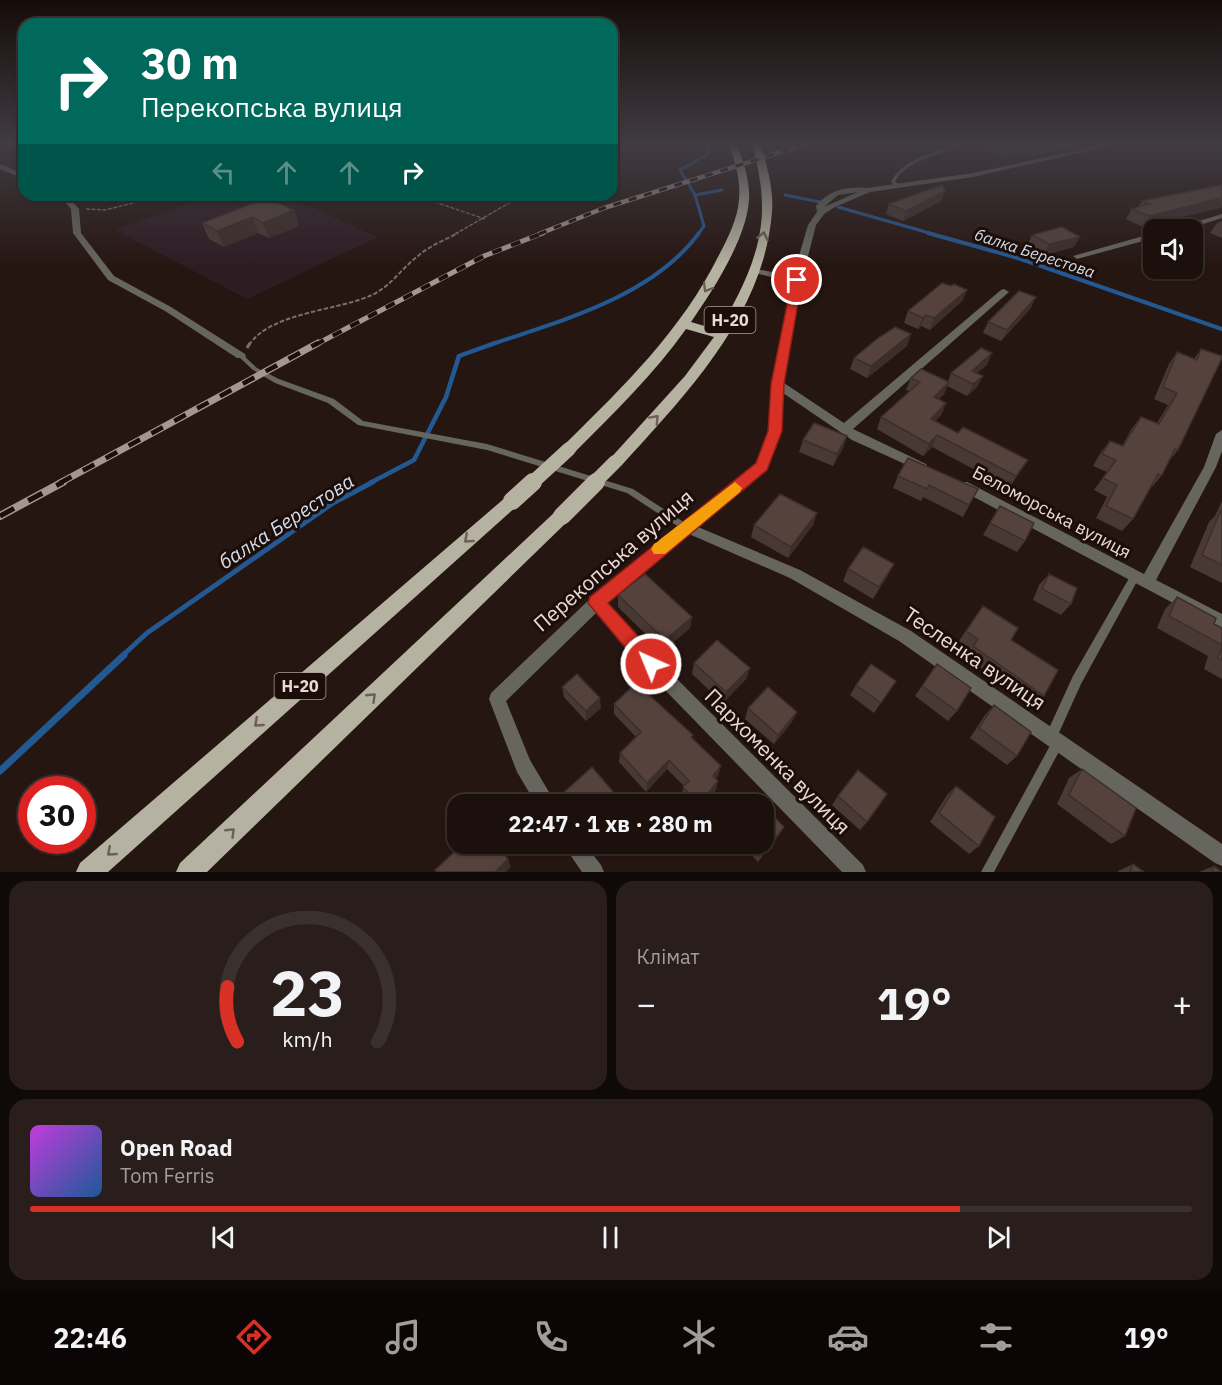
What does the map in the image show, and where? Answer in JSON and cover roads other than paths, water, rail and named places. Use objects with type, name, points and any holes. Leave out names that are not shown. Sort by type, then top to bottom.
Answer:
[{"type":"main road","name":"Н-20","points":[[89,872],[512,501],[616,403],[683,324],[714,277],[743,208],[743,186]]},
{"type":"main road","name":"Н-20","points":[[189,872],[562,516],[665,409],[721,335],[740,303],[754,270],[764,237],[767,211],[766,186]]},
{"type":"main road","points":[[683,324],[721,335]]},
{"type":"street","points":[[893,186],[868,190],[849,189],[836,193],[820,206],[821,212],[812,225],[797,280],[778,384],[856,437],[931,471]]},
{"type":"street","points":[[68,201],[75,209],[77,233],[111,278],[168,309],[241,356]]},
{"type":"street","points":[[1203,221],[1222,216]]},
{"type":"street","points":[[1077,255],[1143,238]]},
{"type":"street","points":[[754,270],[797,280]]},
{"type":"street","points":[[845,429],[1005,292]]},
{"type":"street","name":"Перекопська вулиця","points":[[540,794],[522,766],[497,699],[596,603],[685,527],[762,466],[775,431],[778,384]]},
{"type":"street","points":[[1141,579],[1210,466],[1222,434]]},
{"type":"street","name":"Беломорська вулиця","points":[[952,480],[1222,622]]},
{"type":"street","name":"Тесленка вулиця","points":[[685,527],[795,574],[905,636],[1222,856]]},
{"type":"street","name":"Пархоменка вулиця","points":[[596,603],[636,649],[856,872]]},
{"type":"street","points":[[580,854],[594,872]]},
{"type":"lane","points":[[241,356],[255,369],[277,381],[331,401],[361,423],[487,447],[630,491],[685,527]]},
{"type":"lane","points":[[987,872],[1054,740],[1077,680],[1141,579]]},
{"type":"waterway","points":[[689,186],[695,195]]},
{"type":"waterway","name":"балка Берестова","points":[[695,195],[722,190]]},
{"type":"waterway","name":"балка Берестова","points":[[695,195],[704,226],[698,234]]},
{"type":"waterway","name":"балка Берестова","points":[[785,195],[820,202]]},
{"type":"waterway","name":"балка Берестова","points":[[838,207],[933,234]]},
{"type":"waterway","name":"балка Берестова","points":[[490,345],[604,304],[631,290],[657,274],[699,233]]},
{"type":"waterway","name":"балка Берестова","points":[[928,233],[1018,258],[1222,329]]},
{"type":"waterway","name":"балка Берестова","points":[[370,483],[414,460],[446,397],[459,356],[495,343]]},
{"type":"waterway","name":"балка Берестова","points":[[122,656],[147,633],[333,503],[373,482]]},
{"type":"waterway","name":"балка Берестова","points":[[0,771],[124,655]]},
{"type":"railway","points":[[539,234],[604,208],[674,186]]},
{"type":"railway","points":[[315,345],[484,256],[543,233]]},
{"type":"railway","points":[[60,483],[318,343]]},
{"type":"railway","points":[[0,516],[63,482]]}]
